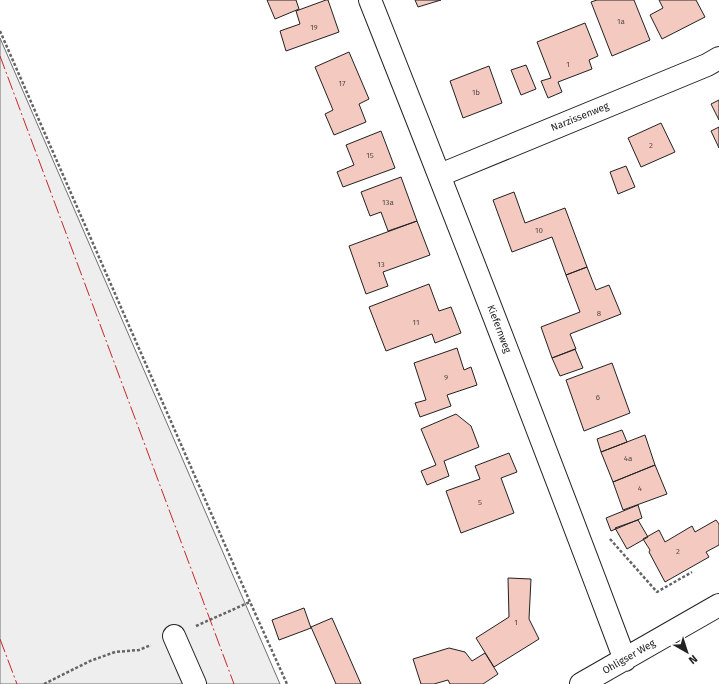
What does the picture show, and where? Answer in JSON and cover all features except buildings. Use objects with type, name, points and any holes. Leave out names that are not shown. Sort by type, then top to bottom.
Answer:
[{"type":"street","name":"Kiefernweg","points":[[370,0],[440,175],[625,660]]},
{"type":"street","name":"Narzissenweg","points":[[440,175],[707,65],[719,58]]},
{"type":"street","name":"Ohligser Weg","points":[[581,684],[719,605]]},
{"type":"street","points":[[174,636],[195,684]]},
{"type":"path","points":[[0,31],[287,684]]},
{"type":"path","points":[[610,539],[657,592],[692,572]]},
{"type":"path","points":[[44,684],[90,661],[115,652],[139,650],[141,648]]},
{"type":"shaded area","points":[[0,38],[280,684],[0,684]]},
{"type":"power","points":[[0,56],[234,684]]},
{"type":"power","points":[[0,639],[17,684]]}]
